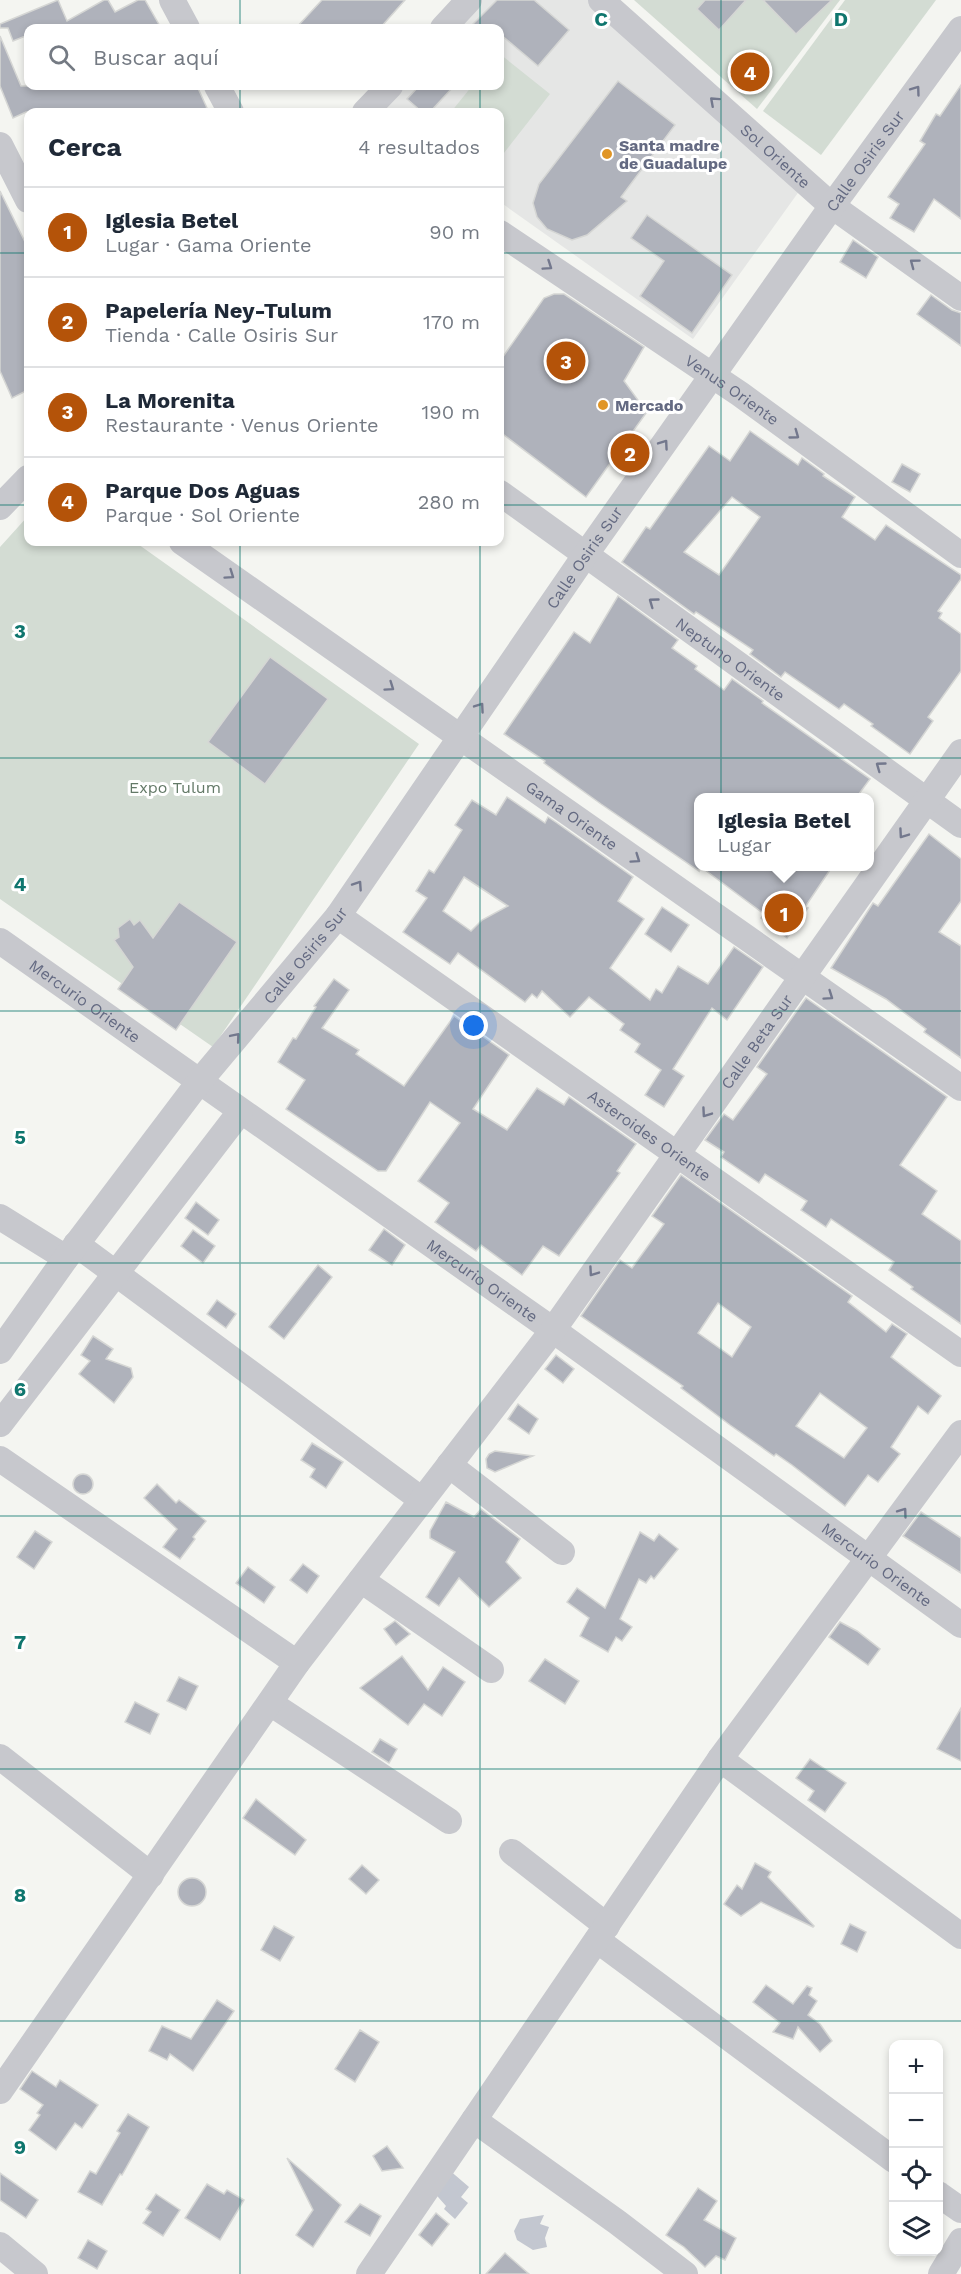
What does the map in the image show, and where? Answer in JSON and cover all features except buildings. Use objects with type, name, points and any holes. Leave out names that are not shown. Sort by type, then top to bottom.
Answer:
[{"type":"street","points":[[172,0],[185,24]]},
{"type":"street","points":[[447,24],[470,0]]},
{"type":"street","name":"Sol Oriente","points":[[601,0],[832,206],[961,298]]},
{"type":"street","name":"Calle Osiris Sur","points":[[0,1351],[71,1251],[199,1083],[338,916],[586,554],[832,206],[961,29]]},
{"type":"street","points":[[219,90],[229,108]]},
{"type":"street","points":[[369,108],[386,90]]},
{"type":"street","points":[[0,145],[24,192]]},
{"type":"street","name":"Venus Oriente","points":[[504,236],[712,376],[961,555]]},
{"type":"street","points":[[0,507],[24,482]]},
{"type":"street","name":"Neptuno Oriente","points":[[504,496],[961,825]]},
{"type":"street","name":"Gama Oriente","points":[[188,546],[961,1088]]},
{"type":"street","name":"Calle Beta Sur","points":[[0,2091],[297,1663],[553,1330],[961,752]]},
{"type":"street","name":"Asteroides Oriente","points":[[338,916],[961,1354]]},
{"type":"street","name":"Mercurio Oriente","points":[[0,941],[553,1330],[961,1625]]},
{"type":"street","points":[[0,1424],[240,1112]]},
{"type":"street","points":[[0,1217],[115,1275],[422,1500]]},
{"type":"street","points":[[369,2274],[720,1759],[961,1433]]},
{"type":"street","points":[[0,1459],[297,1663]]},
{"type":"street","points":[[449,1465],[562,1552]]},
{"type":"street","points":[[361,1580],[491,1670]]},
{"type":"street","points":[[270,1703],[449,1821]]},
{"type":"street","points":[[0,1757],[151,1875]]},
{"type":"street","points":[[720,1759],[961,1936]]},
{"type":"street","points":[[512,1852],[602,1933],[889,2156]]},
{"type":"street","points":[[474,2120],[617,2222],[685,2274]]},
{"type":"street","points":[[943,2197],[961,2210]]},
{"type":"street","points":[[940,2274],[961,2241]]},
{"type":"street","points":[[0,2245],[35,2274]]},
{"type":"shaded area","points":[[481,0],[589,0],[800,190],[693,339],[504,205],[504,108],[380,108],[397,90],[504,90],[504,24],[459,24]]},
{"type":"shaded area","points":[[448,2169],[469,2187],[461,2197],[468,2203],[455,2219],[444,2209],[446,2206],[431,2189]]},
{"type":"shaded area","points":[[544,2215],[540,2224],[549,2227],[545,2238],[547,2247],[533,2250],[517,2240],[514,2231],[520,2219]]},
{"type":"green space","points":[[634,0],[840,0],[757,109]]},
{"type":"green space","points":[[845,0],[936,0],[821,155],[763,111]]},
{"type":"green space","points":[[504,57],[550,94],[504,153],[504,108],[454,108],[469,90],[504,90]]},
{"type":"green space","name":"Expo Tulum","points":[[24,520],[24,546],[141,546],[419,744],[213,1047],[0,899],[0,547]]},
{"type":"place","name":"Parque Dos Aguas","points":[[750,72]]},
{"type":"place","name":"Santa madre de Guadalupe","points":[[607,154]]},
{"type":"place","name":"La Morenita","points":[[566,361]]},
{"type":"place","name":"Mercado","points":[[603,405]]},
{"type":"place","name":"Papelería Ney-Tulum","points":[[630,453]]},
{"type":"place","name":"Iglesia Betel","points":[[784,913]]}]
